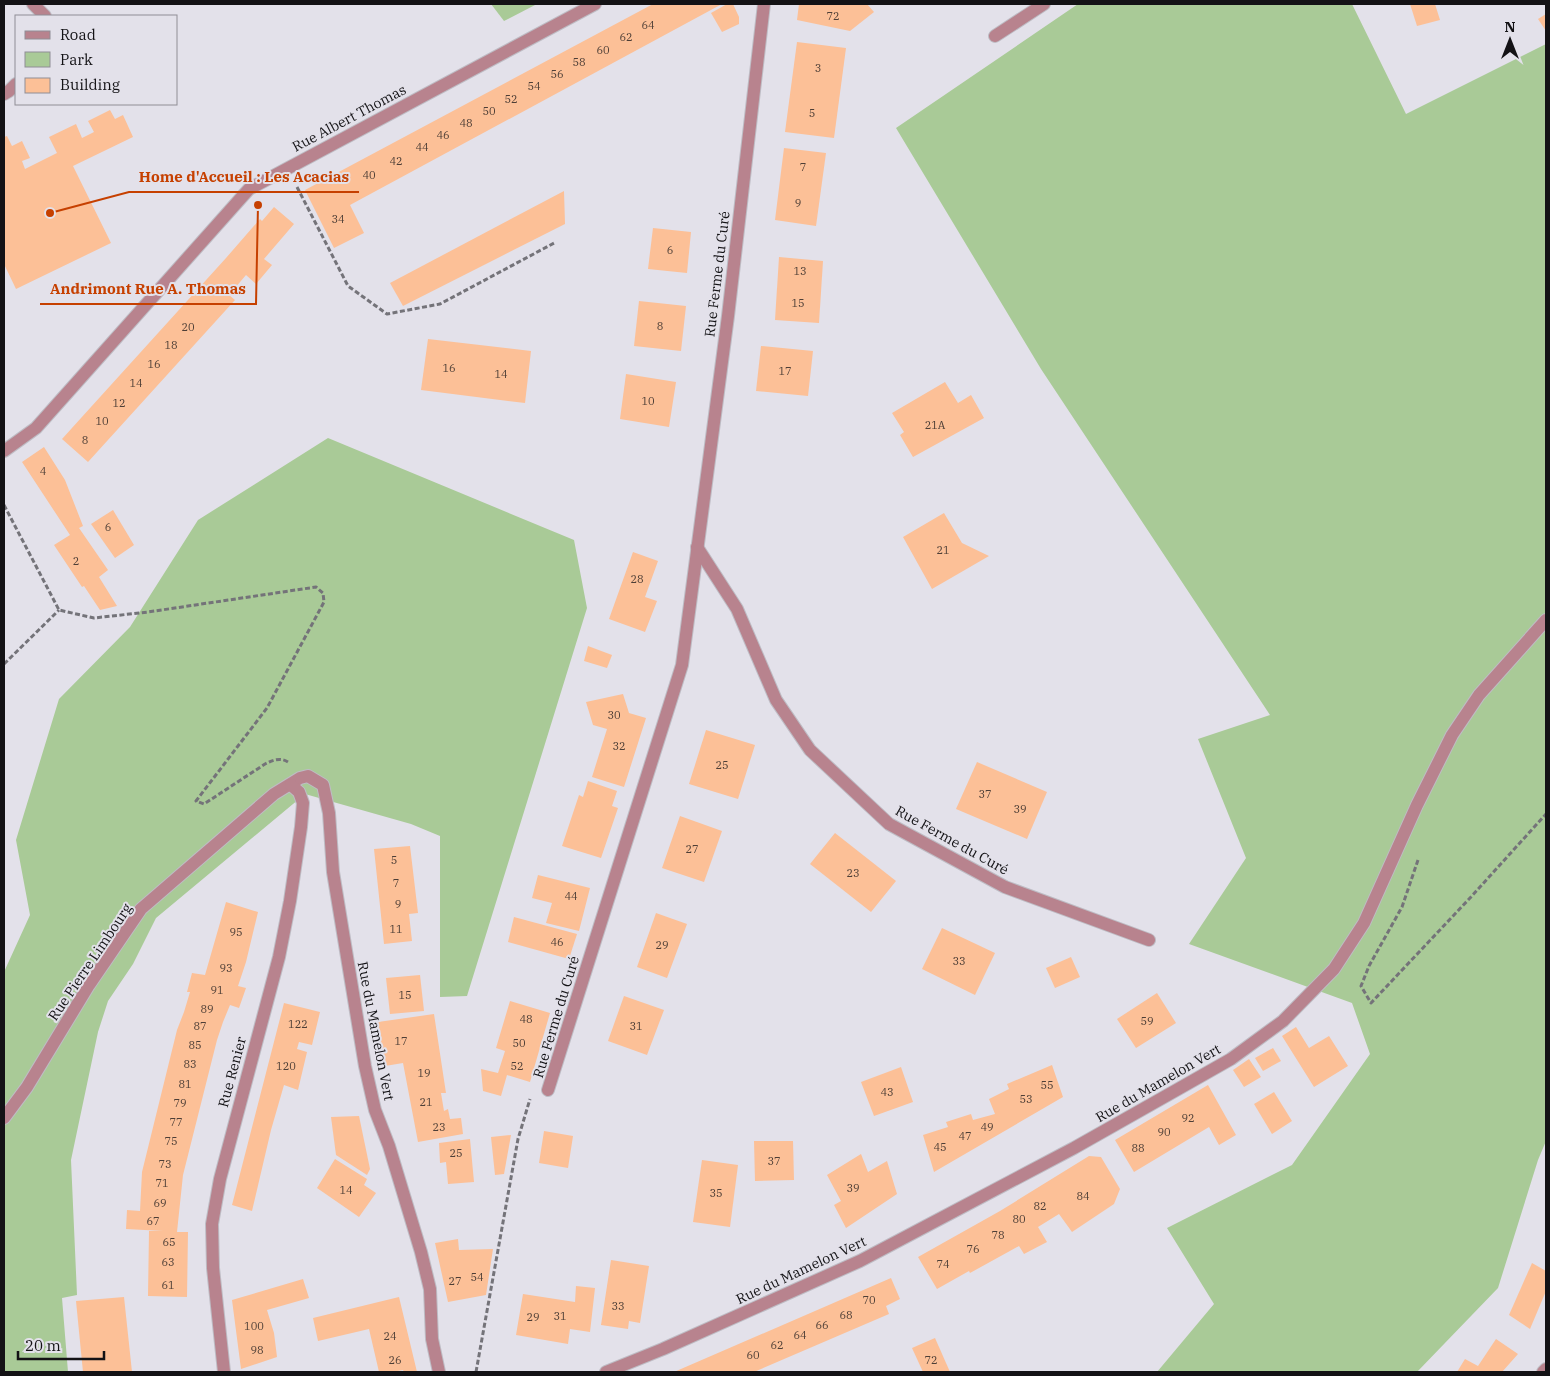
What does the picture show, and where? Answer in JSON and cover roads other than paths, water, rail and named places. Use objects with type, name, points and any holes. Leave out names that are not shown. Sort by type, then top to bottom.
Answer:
[{"type":"street","points":[[33,4],[44,15]]},
{"type":"street","name":"Rue Albert Thomas","points":[[4,451],[36,428],[249,189],[595,4]]},
{"type":"street","name":"Rue Ferme du Curé","points":[[548,1090],[682,665],[728,316],[764,4]]},
{"type":"street","points":[[996,36],[1044,4]]},
{"type":"street","points":[[4,94],[15,85]]},
{"type":"street","name":"Rue Ferme du Curé","points":[[697,547],[737,608],[776,700],[810,750],[889,824],[1005,887],[1149,940]]},
{"type":"street","name":"Rue du Mamelon Vert","points":[[606,1372],[663,1349],[860,1260],[1074,1148],[1231,1059],[1283,1021],[1334,970],[1364,923],[1416,805],[1452,735],[1479,695],[1546,620]]},
{"type":"street","name":"Rue du Mamelon Vert","points":[[296,781],[308,776],[323,785],[329,813],[333,872],[365,1066],[375,1110],[389,1146],[421,1252],[430,1289],[432,1339],[440,1372]]},
{"type":"street","name":"Rue Pierre Limbourg","points":[[4,1118],[27,1087],[89,985],[141,909],[274,794],[296,781]]},
{"type":"street","name":"Rue Renier","points":[[224,1372],[213,1268],[212,1224],[220,1179],[279,957],[290,900],[303,803],[296,781]]},
{"type":"street","points":[[1543,1372],[1546,1369]]},
{"type":"place","name":"Andrimont Rue A. Thomas","points":[[258,205]]},
{"type":"place","name":"Home d'Accueil : Les Acacias","points":[[50,213]]}]
